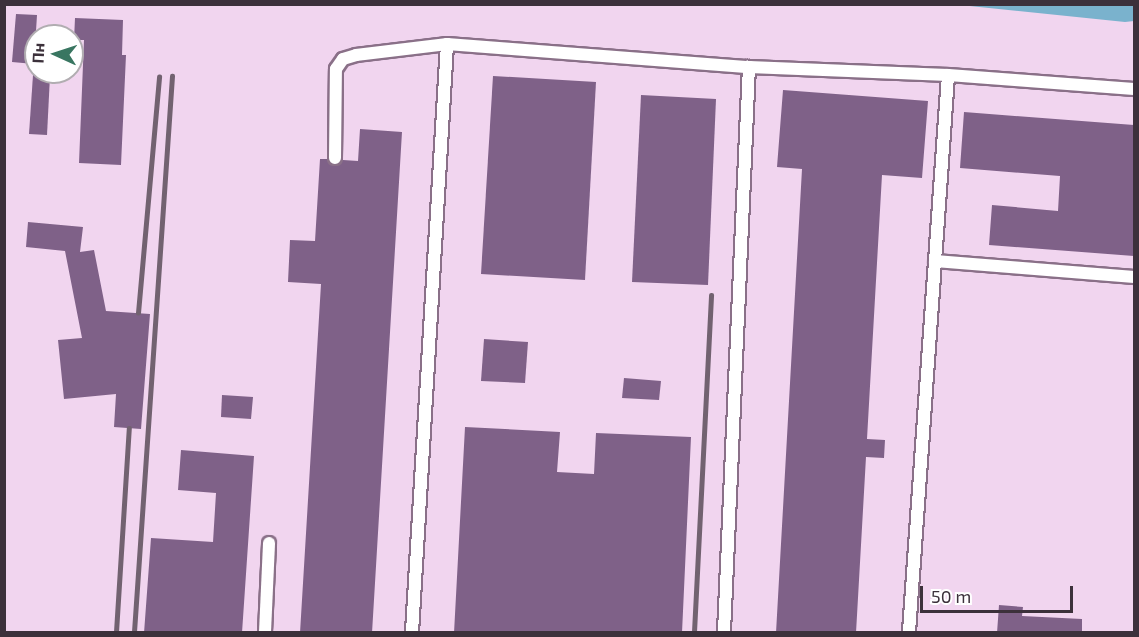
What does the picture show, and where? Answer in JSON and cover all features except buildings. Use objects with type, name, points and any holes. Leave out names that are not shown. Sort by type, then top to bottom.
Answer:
[{"type":"lane","points":[[412,633],[447,44]]},
{"type":"lane","points":[[335,158],[336,69],[343,59],[356,55],[447,44],[749,67],[948,75],[1134,89]]},
{"type":"lane","points":[[724,633],[749,67]]},
{"type":"lane","points":[[909,633],[948,75]]},
{"type":"lane","points":[[935,261],[1134,277]]},
{"type":"lane","points":[[265,633],[269,543]]},
{"type":"water","points":[[960,5],[1134,5],[1134,21],[1125,22]]},
{"type":"railway","points":[[134,632],[172,76]]},
{"type":"railway","points":[[138,313],[159,77]]},
{"type":"railway","points":[[694,632],[711,295]]},
{"type":"railway","points":[[116,632],[129,428]]}]
